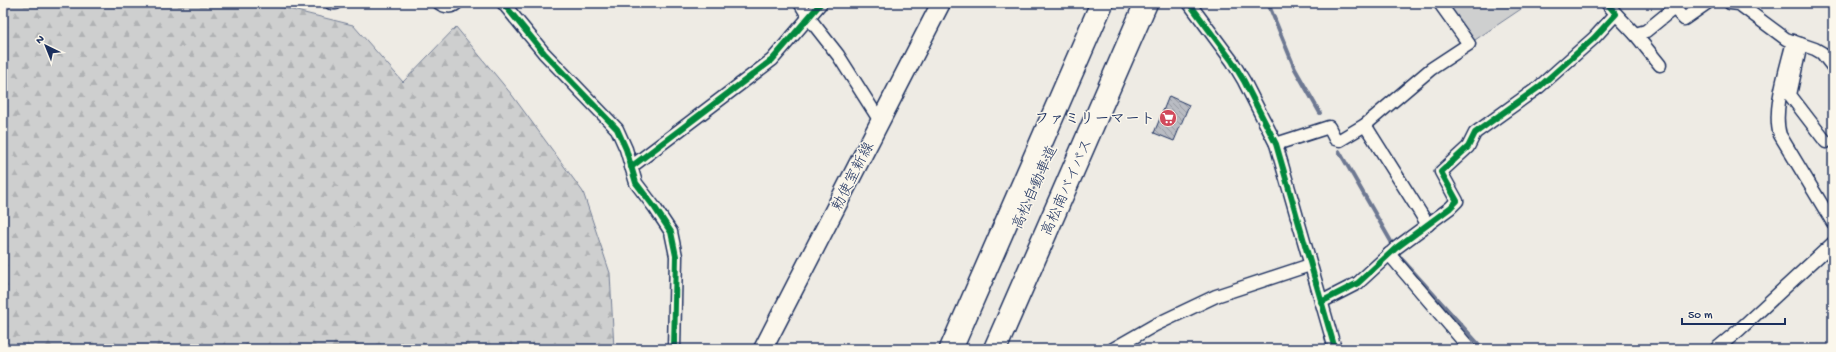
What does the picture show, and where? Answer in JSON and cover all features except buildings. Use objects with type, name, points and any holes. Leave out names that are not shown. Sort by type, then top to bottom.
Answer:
[{"type":"highway","points":[[951,349],[1102,3]]},
{"type":"highway","name":"高松自動車道","points":[[964,349],[1114,3]]},
{"type":"highway","name":"高松自動車道","points":[[986,349],[1135,3]]},
{"type":"highway","name":"高松南バイパス","points":[[995,349],[1146,3]]},
{"type":"main road","name":"勅使室新線","points":[[763,349],[941,3]]},
{"type":"street","points":[[331,3],[336,3]]},
{"type":"street","points":[[439,3],[444,6],[454,6],[457,3]]},
{"type":"street","points":[[503,3],[544,53],[617,129],[626,148],[636,184],[655,208],[671,232],[676,256],[677,282],[674,349]]},
{"type":"street","points":[[800,3],[808,18],[838,55],[880,121]]},
{"type":"street","points":[[631,167],[772,60],[821,3]]},
{"type":"street","points":[[1189,3],[1232,61],[1244,81],[1276,144],[1335,349]]},
{"type":"street","points":[[1607,3],[1660,65]]},
{"type":"street","points":[[1635,34],[1646,31],[1674,8],[1684,19],[1707,3]]},
{"type":"street","points":[[1736,3],[1786,40],[1815,49],[1822,53],[1833,67]]},
{"type":"street","points":[[1276,144],[1329,128],[1336,139],[1340,140],[1365,126],[1431,69],[1469,44],[1441,5]]},
{"type":"street","points":[[1321,302],[1358,283],[1393,251],[1450,208],[1457,201],[1441,172],[1468,147],[1475,133],[1539,87],[1594,38],[1616,14]]},
{"type":"street","points":[[1797,43],[1790,95],[1826,142]]},
{"type":"street","points":[[1797,43],[1780,99],[1777,127],[1780,135],[1833,224]]},
{"type":"street","points":[[1365,126],[1428,225]]},
{"type":"street","points":[[1716,349],[1739,330],[1833,243]]},
{"type":"street","points":[[1393,251],[1470,349]]},
{"type":"street","points":[[1113,349],[1156,325],[1216,296],[1310,265]]},
{"type":"green space","points":[[3,3],[264,3],[353,25],[403,82],[456,27],[512,95],[583,192],[610,273],[614,349],[3,349]]},
{"type":"green space","points":[[1436,3],[1524,3],[1527,5],[1469,44]]},
{"type":"waterway","points":[[1268,3],[1295,69],[1320,113]]},
{"type":"waterway","points":[[1339,151],[1400,257],[1483,349]]},
{"type":"cycle path","points":[[503,3],[544,53],[617,129],[626,149],[636,183],[671,232],[676,256],[674,349]]},
{"type":"cycle path","points":[[631,167],[772,60],[821,3]]},
{"type":"cycle path","points":[[1189,3],[1232,61],[1244,81],[1276,144],[1335,349]]},
{"type":"cycle path","points":[[1321,302],[1358,283],[1396,248],[1450,208],[1457,201],[1441,172],[1468,147],[1475,133],[1539,87],[1594,38],[1616,14],[1607,3]]},
{"type":"place","name":"ファミリーマート","points":[[1168,118]]}]
